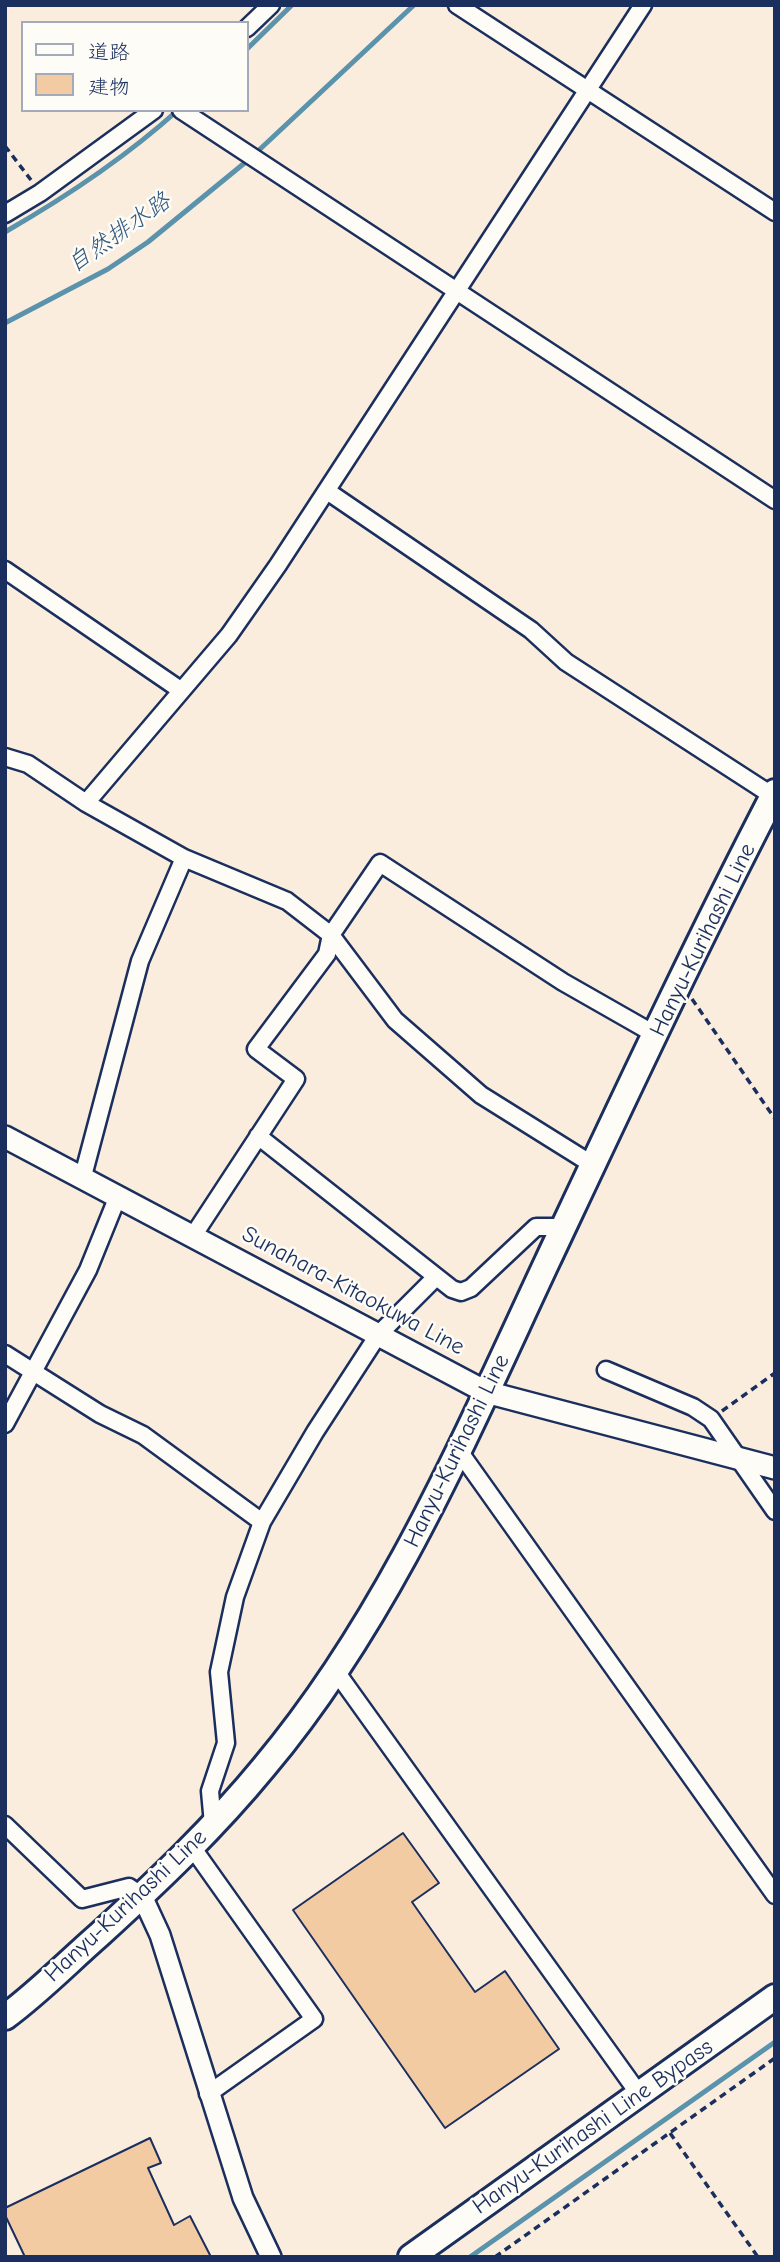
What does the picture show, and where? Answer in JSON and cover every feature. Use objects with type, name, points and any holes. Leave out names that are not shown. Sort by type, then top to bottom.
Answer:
[{"type":"main road","name":"Hanyu-Kurihashi Line","points":[[5,2017],[142,1896],[192,1847],[265,1767],[335,1670],[401,1564],[459,1451],[593,1165],[774,794]]},
{"type":"main road","name":"Sunahara-Kitaokuwa Line","points":[[5,1137],[486,1392],[775,1468]]},
{"type":"main road","name":"Hanyu-Kurihashi Line Bypass","points":[[411,2257],[775,1997]]},
{"type":"street","points":[[248,27],[271,5]]},
{"type":"street","points":[[457,5],[775,212]]},
{"type":"street","points":[[86,803],[179,689],[229,635],[327,491],[643,5]]},
{"type":"street","points":[[5,214],[40,193],[151,112]]},
{"type":"street","points":[[184,112],[775,500]]},
{"type":"street","points":[[327,491],[531,630],[566,662],[774,794]]},
{"type":"street","points":[[5,570],[179,689]]},
{"type":"street","points":[[5,757],[28,764],[86,803],[184,858],[287,901],[331,935],[395,1020],[481,1095],[593,1165]]},
{"type":"street","points":[[83,1176],[140,961],[184,858]]},
{"type":"street","points":[[193,1236],[296,1079],[256,1049],[327,954],[331,935],[380,863],[563,982],[656,1035]]},
{"type":"street","points":[[258,1136],[436,1277],[461,1292],[471,1288],[536,1227],[564,1227]]},
{"type":"street","points":[[5,1424],[88,1270],[118,1196]]},
{"type":"street","points":[[213,1824],[209,1791],[226,1743],[219,1672],[235,1597],[262,1522],[315,1432],[378,1335],[436,1277]]},
{"type":"street","points":[[5,1354],[100,1414],[143,1435],[262,1522]]},
{"type":"street","points":[[606,1370],[693,1407],[711,1419],[775,1511]]},
{"type":"street","points":[[459,1451],[775,1895]]},
{"type":"street","points":[[335,1670],[639,2094]]},
{"type":"street","points":[[5,1825],[82,1899],[129,1887],[142,1896],[160,1935],[243,2198],[271,2257]]},
{"type":"street","points":[[192,1847],[314,2019],[208,2094]]},
{"type":"path","points":[[5,146],[40,193]]},
{"type":"path","points":[[681,983],[775,1119]]},
{"type":"path","points":[[495,2257],[775,2058]]},
{"type":"path","points":[[670,2133],[758,2257]]},
{"type":"building","points":[[403,1833],[439,1883],[412,1902],[475,1992],[505,1971],[559,2049],[445,2128],[293,1910]]},
{"type":"building","points":[[150,2138],[161,2163],[148,2168],[174,2225],[190,2216],[211,2257],[25,2257],[5,2215],[5,2208]]},
{"type":"waterway","points":[[248,48],[292,5]]},
{"type":"waterway","name":"自然排水路","points":[[258,151],[414,5]]},
{"type":"waterway","points":[[5,232],[95,176],[176,112]]},
{"type":"waterway","name":"自然排水路","points":[[5,323],[108,269],[148,242],[247,161]]},
{"type":"waterway","points":[[470,2257],[775,2042]]}]
